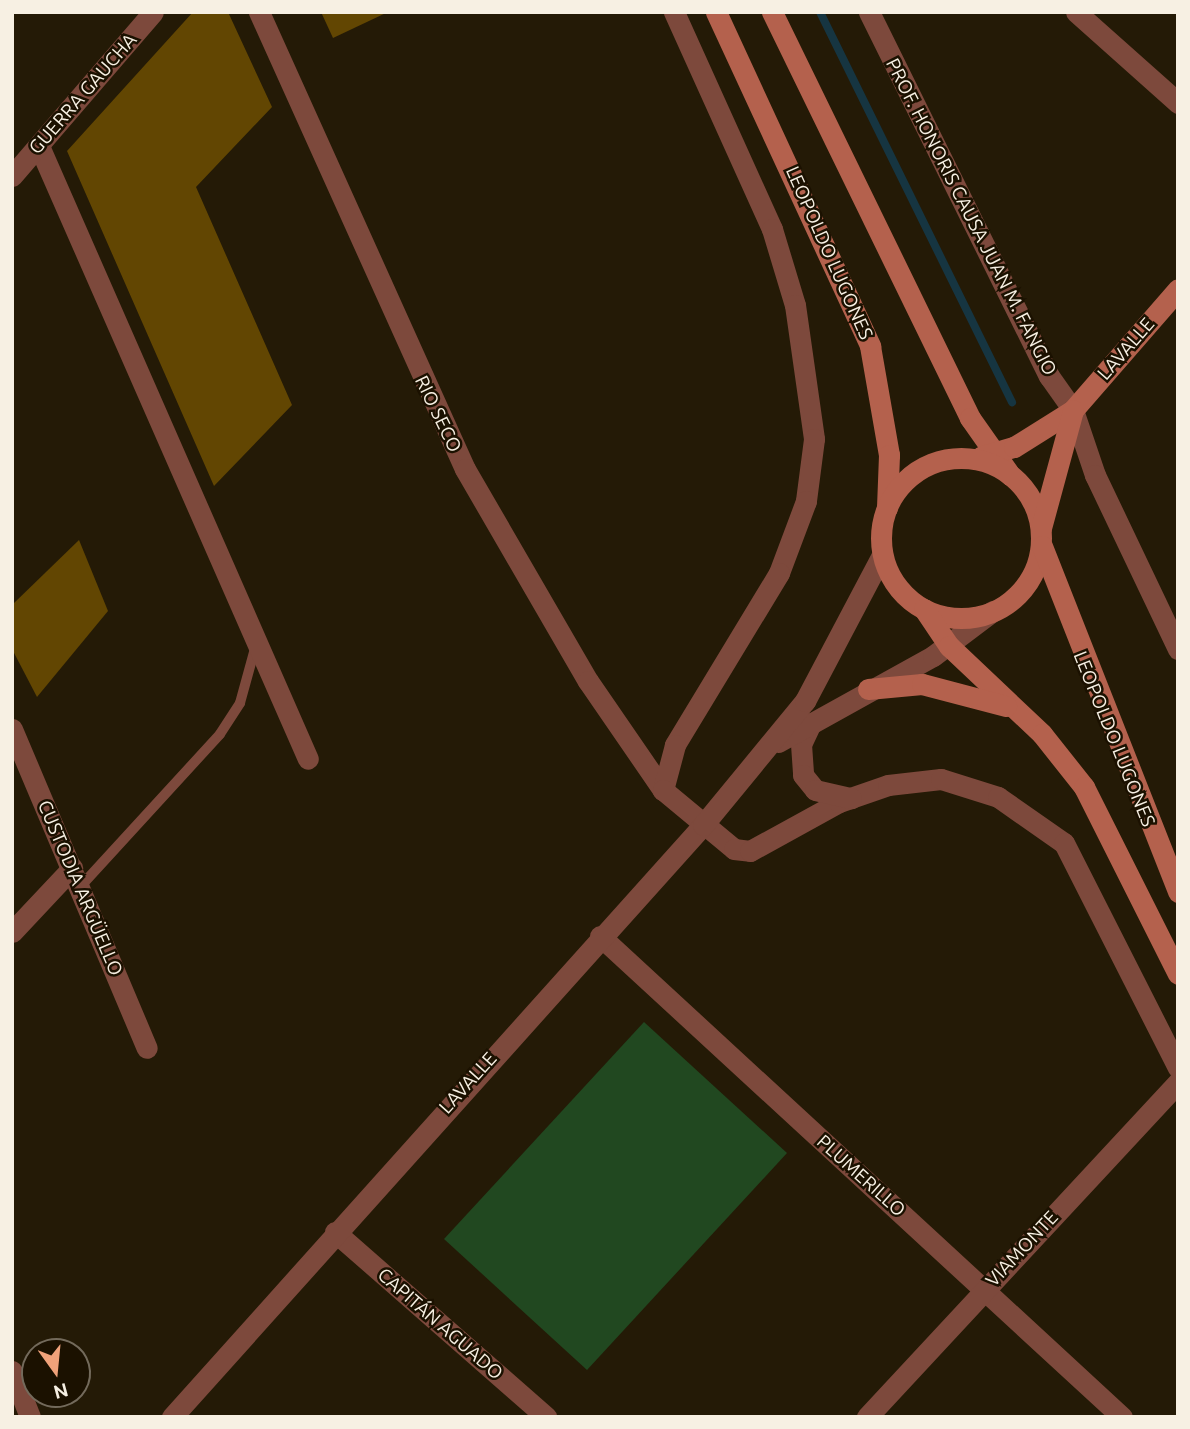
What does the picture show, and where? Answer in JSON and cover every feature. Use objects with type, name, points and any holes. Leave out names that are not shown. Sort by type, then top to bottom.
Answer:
[{"type":"main road","name":"LEOPOLDO LUGONES","points":[[716,12],[870,346],[888,455],[887,508]]},
{"type":"main road","points":[[772,12],[970,418],[1035,509],[1041,537]]},
{"type":"main road","name":"LAVALLE","points":[[1073,410],[1178,289]]},
{"type":"main road","points":[[1073,410],[994,453],[971,459],[940,462],[912,475],[887,508],[882,555],[890,577],[924,609],[949,646],[1018,710],[1084,787],[1178,974]]},
{"type":"main road","points":[[924,609],[970,618],[993,611],[1026,584],[1041,537],[1073,410]]},
{"type":"main road","points":[[971,459],[1010,475]]},
{"type":"main road","name":"LEOPOLDO LUGONES","points":[[1041,537],[1178,892]]},
{"type":"main road","points":[[868,690],[922,684],[1018,710]]},
{"type":"street","name":"GUERRA GAUCHA","points":[[12,176],[153,12]]},
{"type":"street","name":"RIO SECO","points":[[259,12],[465,468],[588,681],[663,790],[734,849],[750,851],[851,798]]},
{"type":"street","points":[[663,790],[675,744],[779,573],[806,501],[814,439],[795,305],[772,229],[674,12]]},
{"type":"street","name":"PROF. HONORIS CAUSA JUAN M. FANGIO","points":[[869,12],[1049,376],[1073,410],[1095,475],[1178,649]]},
{"type":"street","points":[[1076,12],[1178,103]]},
{"type":"street","points":[[39,146],[308,759]]},
{"type":"street","name":"LAVALLE","points":[[172,1417],[600,936],[703,825],[764,750],[837,651],[882,555]]},
{"type":"street","points":[[764,750],[949,646],[993,611]]},
{"type":"street","points":[[811,723],[801,744],[803,775],[815,790],[851,798],[941,779],[998,797],[1044,825],[1075,863],[1178,1068]]},
{"type":"street","name":"CUSTODIA ARGÜELLO","points":[[12,729],[146,1048]]},
{"type":"street","points":[[12,932],[76,878]]},
{"type":"street","name":"PLUMERILLO","points":[[600,936],[1122,1417]]},
{"type":"street","name":"VIAMONTE","points":[[867,1417],[1178,1082]]},
{"type":"street","name":"CAPITÁN AGUADO","points":[[335,1232],[546,1417]]},
{"type":"street","points":[[12,1370],[30,1417]]},
{"type":"lane","points":[[76,878],[220,734],[240,703],[257,643]]},
{"type":"green space","points":[[644,1022],[787,1153],[587,1370],[444,1239]]},
{"type":"building","points":[[193,12],[228,12],[272,107],[196,187],[292,405],[214,486],[67,151]]},
{"type":"building","points":[[321,12],[388,12],[333,38]]},
{"type":"building","points":[[79,540],[108,611],[37,697],[12,649],[12,605]]},
{"type":"waterway","points":[[820,12],[1012,402]]}]
